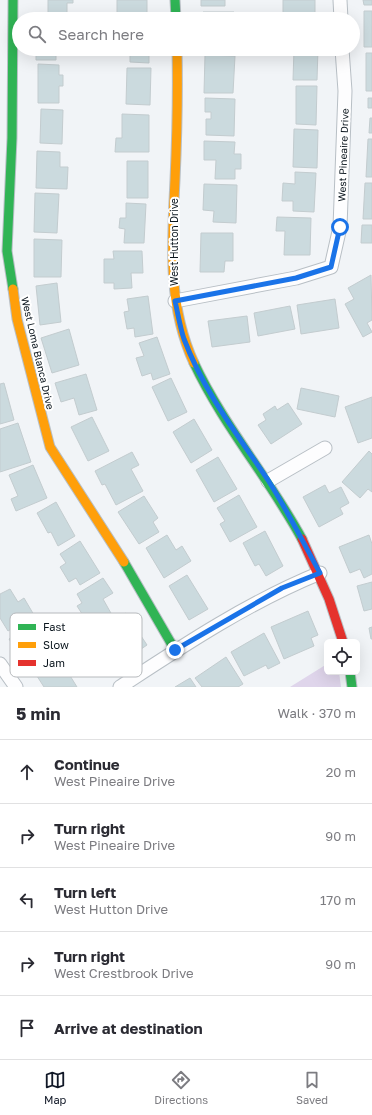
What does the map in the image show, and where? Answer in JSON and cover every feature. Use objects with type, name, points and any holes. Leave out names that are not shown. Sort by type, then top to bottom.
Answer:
[{"type":"street","name":"West Loma Blanca Drive","points":[[13,0],[13,12]]},
{"type":"street","points":[[175,0],[176,12]]},
{"type":"street","points":[[340,0],[341,12]]},
{"type":"street","name":"West Loma Blanca Drive","points":[[13,56],[12,138],[7,251],[17,319],[34,390],[50,447],[112,542],[175,650]]},
{"type":"street","name":"West Hutton Drive","points":[[177,56],[177,115],[172,275],[175,301],[184,338],[204,384],[222,415],[268,481],[298,530],[320,573],[342,639]]},
{"type":"street","name":"West Pineaire Drive","points":[[175,301],[296,278],[331,267],[340,227],[345,91],[342,56]]},
{"type":"street","points":[[268,481],[325,448]]},
{"type":"street","points":[[142,672],[175,650],[282,588],[320,573]]},
{"type":"street","points":[[0,664],[16,687]]},
{"type":"street","points":[[350,675],[352,687]]},
{"type":"street","points":[[120,687],[135,677]]},
{"type":"shaded area","points":[[324,666],[324,675],[339,675],[341,687],[290,687]]},
{"type":"building","points":[[48,0],[73,0],[73,3],[67,3],[67,12],[48,12]]},
{"type":"building","points":[[117,0],[147,0],[147,12],[117,12]]},
{"type":"building","points":[[201,0],[225,0],[225,6],[201,6]]},
{"type":"building","points":[[283,0],[315,0],[315,12],[283,12]]},
{"type":"building","points":[[363,0],[372,0],[372,5],[364,5]]},
{"type":"building","points":[[364,11],[372,11],[372,47],[364,47]]},
{"type":"building","points":[[366,53],[372,53],[372,91],[366,91]]},
{"type":"building","points":[[36,56],[56,56],[56,60],[36,60]]},
{"type":"building","points":[[130,56],[149,56],[149,63],[130,62]]},
{"type":"building","points":[[205,56],[235,56],[233,93],[204,93]]},
{"type":"building","points":[[294,56],[318,56],[317,80],[293,80]]},
{"type":"building","points":[[38,64],[59,65],[59,75],[63,75],[63,86],[59,86],[59,103],[38,103]]},
{"type":"building","points":[[127,68],[151,68],[150,105],[126,104]]},
{"type":"building","points":[[296,86],[317,86],[316,125],[296,124]]},
{"type":"building","points":[[205,98],[235,99],[234,136],[206,135],[206,119],[211,119],[211,112],[205,112]]},
{"type":"building","points":[[368,98],[372,98],[372,108],[368,108]]},
{"type":"building","points":[[41,109],[63,110],[62,144],[40,143]]},
{"type":"building","points":[[122,114],[149,115],[149,152],[115,152],[116,138],[122,138]]},
{"type":"building","points":[[370,118],[372,118],[372,133],[369,133]]},
{"type":"building","points":[[294,129],[318,130],[317,168],[293,167]]},
{"type":"building","points":[[368,139],[372,139],[372,177],[366,177]]},
{"type":"building","points":[[204,141],[235,142],[234,154],[241,154],[241,169],[235,169],[235,179],[215,179],[216,160],[204,160]]},
{"type":"building","points":[[37,151],[60,152],[60,167],[68,167],[67,189],[36,188]]},
{"type":"building","points":[[127,161],[148,161],[148,198],[127,198]]},
{"type":"building","points":[[295,172],[316,173],[314,212],[293,211],[293,201],[282,201],[283,183],[295,184]]},
{"type":"building","points":[[365,183],[372,183],[372,219],[363,219]]},
{"type":"building","points":[[204,184],[237,185],[236,223],[213,222],[214,211],[203,210]]},
{"type":"building","points":[[35,193],[59,194],[57,233],[34,232]]},
{"type":"building","points":[[126,203],[146,204],[144,243],[124,243],[125,229],[119,228],[120,218],[126,218]]},
{"type":"building","points":[[277,217],[311,218],[310,255],[284,255],[285,231],[276,231]]},
{"type":"building","points":[[362,225],[372,225],[372,243],[361,243]]},
{"type":"building","points":[[201,233],[233,233],[233,261],[225,261],[224,272],[200,272]]},
{"type":"building","points":[[34,239],[62,240],[61,277],[34,277]]},
{"type":"building","points":[[113,251],[142,251],[143,273],[131,273],[132,288],[114,289],[114,283],[104,283],[104,259],[114,259]]},
{"type":"building","points":[[371,275],[372,320],[367,323],[372,332],[363,337],[345,304],[354,299],[348,288]]},
{"type":"building","points":[[57,283],[61,322],[40,325],[36,286]]},
{"type":"building","points":[[148,296],[153,334],[135,337],[134,328],[127,329],[124,312],[129,311],[127,299]]},
{"type":"building","points":[[335,299],[339,328],[301,334],[297,305]]},
{"type":"building","points":[[290,306],[295,329],[258,336],[254,313]]},
{"type":"building","points":[[247,316],[250,342],[212,347],[208,321]]},
{"type":"building","points":[[69,329],[79,365],[52,373],[41,338]]},
{"type":"building","points":[[157,337],[170,374],[153,380],[151,373],[142,376],[136,358],[144,356],[139,343]]},
{"type":"building","points":[[86,374],[97,410],[79,415],[74,398],[61,402],[55,383]]},
{"type":"building","points":[[171,378],[187,412],[168,421],[152,387]]},
{"type":"building","points":[[4,383],[14,420],[0,424],[0,384]]},
{"type":"building","points":[[301,388],[339,396],[335,417],[297,409]]},
{"type":"building","points":[[372,397],[372,438],[358,443],[345,407]]},
{"type":"building","points":[[288,403],[302,424],[271,444],[258,425],[266,420],[263,414],[275,406],[277,410]]},
{"type":"building","points":[[92,417],[109,451],[88,461],[71,427]]},
{"type":"building","points":[[194,419],[212,450],[191,463],[173,432]]},
{"type":"building","points":[[18,423],[31,462],[0,472],[0,429]]},
{"type":"building","points":[[369,451],[372,454],[372,492],[368,489],[360,498],[342,482]]},
{"type":"building","points":[[132,452],[139,465],[131,469],[143,491],[116,505],[105,484],[102,485],[95,471]]},
{"type":"building","points":[[218,457],[237,489],[214,502],[196,470]]},
{"type":"building","points":[[33,465],[47,498],[16,511],[11,499],[18,496],[9,475]]},
{"type":"building","points":[[325,485],[329,493],[341,487],[349,503],[340,508],[343,514],[319,527],[303,497]]},
{"type":"building","points":[[239,495],[257,527],[230,542],[220,524],[225,521],[217,508]]},
{"type":"building","points":[[144,496],[158,518],[153,522],[159,532],[139,544],[118,512]]},
{"type":"building","points":[[56,502],[75,536],[58,546],[51,532],[48,533],[37,513]]},
{"type":"building","points":[[265,531],[283,566],[266,576],[259,564],[255,566],[243,543]]},
{"type":"building","points":[[167,535],[176,550],[182,546],[191,561],[164,578],[146,548]]},
{"type":"building","points":[[369,535],[372,544],[372,574],[364,578],[360,569],[350,573],[339,547]]},
{"type":"building","points":[[80,541],[100,573],[80,585],[76,578],[69,582],[60,567],[66,563],[60,554]]},
{"type":"building","points":[[187,575],[208,609],[189,620],[169,586]]},
{"type":"building","points":[[103,578],[113,593],[103,599],[111,613],[82,613],[77,606],[82,603],[77,594]]},
{"type":"building","points":[[372,582],[372,609],[364,611],[357,586]]},
{"type":"building","points":[[10,589],[18,602],[24,598],[33,613],[10,613],[10,630],[8,631],[0,618],[0,594]]},
{"type":"building","points":[[308,611],[318,635],[311,638],[314,646],[284,659],[271,627]]},
{"type":"building","points":[[372,627],[372,639],[371,639],[369,628]]},
{"type":"building","points":[[264,633],[280,663],[268,669],[266,665],[244,676],[231,652]]},
{"type":"building","points":[[142,637],[147,645],[142,648]]},
{"type":"building","points":[[226,657],[243,684],[238,687],[202,687],[195,678]]},
{"type":"building","points":[[38,677],[71,677],[77,687],[44,687]]},
{"type":"building","points":[[190,678],[196,687],[175,687]]},
{"type":"traffic: fast","points":[[13,0],[13,12]]},
{"type":"traffic: fast","points":[[175,0],[176,12]]},
{"type":"traffic: fast","points":[[13,56],[12,138],[7,251],[13,289]]},
{"type":"traffic: fast","points":[[194,363],[218,408],[275,494],[302,539]]},
{"type":"traffic: fast","points":[[124,562],[175,650]]},
{"type":"traffic: fast","points":[[350,675],[352,687]]},
{"type":"traffic: slow","points":[[177,56],[173,273],[179,319],[185,341],[194,363]]},
{"type":"traffic: slow","points":[[13,289],[17,319],[50,447],[124,562]]},
{"type":"traffic: jam","points":[[302,539],[329,599],[342,639]]},
{"type":"route","points":[[175,650],[282,588],[320,573],[298,530],[268,481],[222,415],[195,366],[184,338],[175,301],[296,278],[331,267],[340,227]]}]
